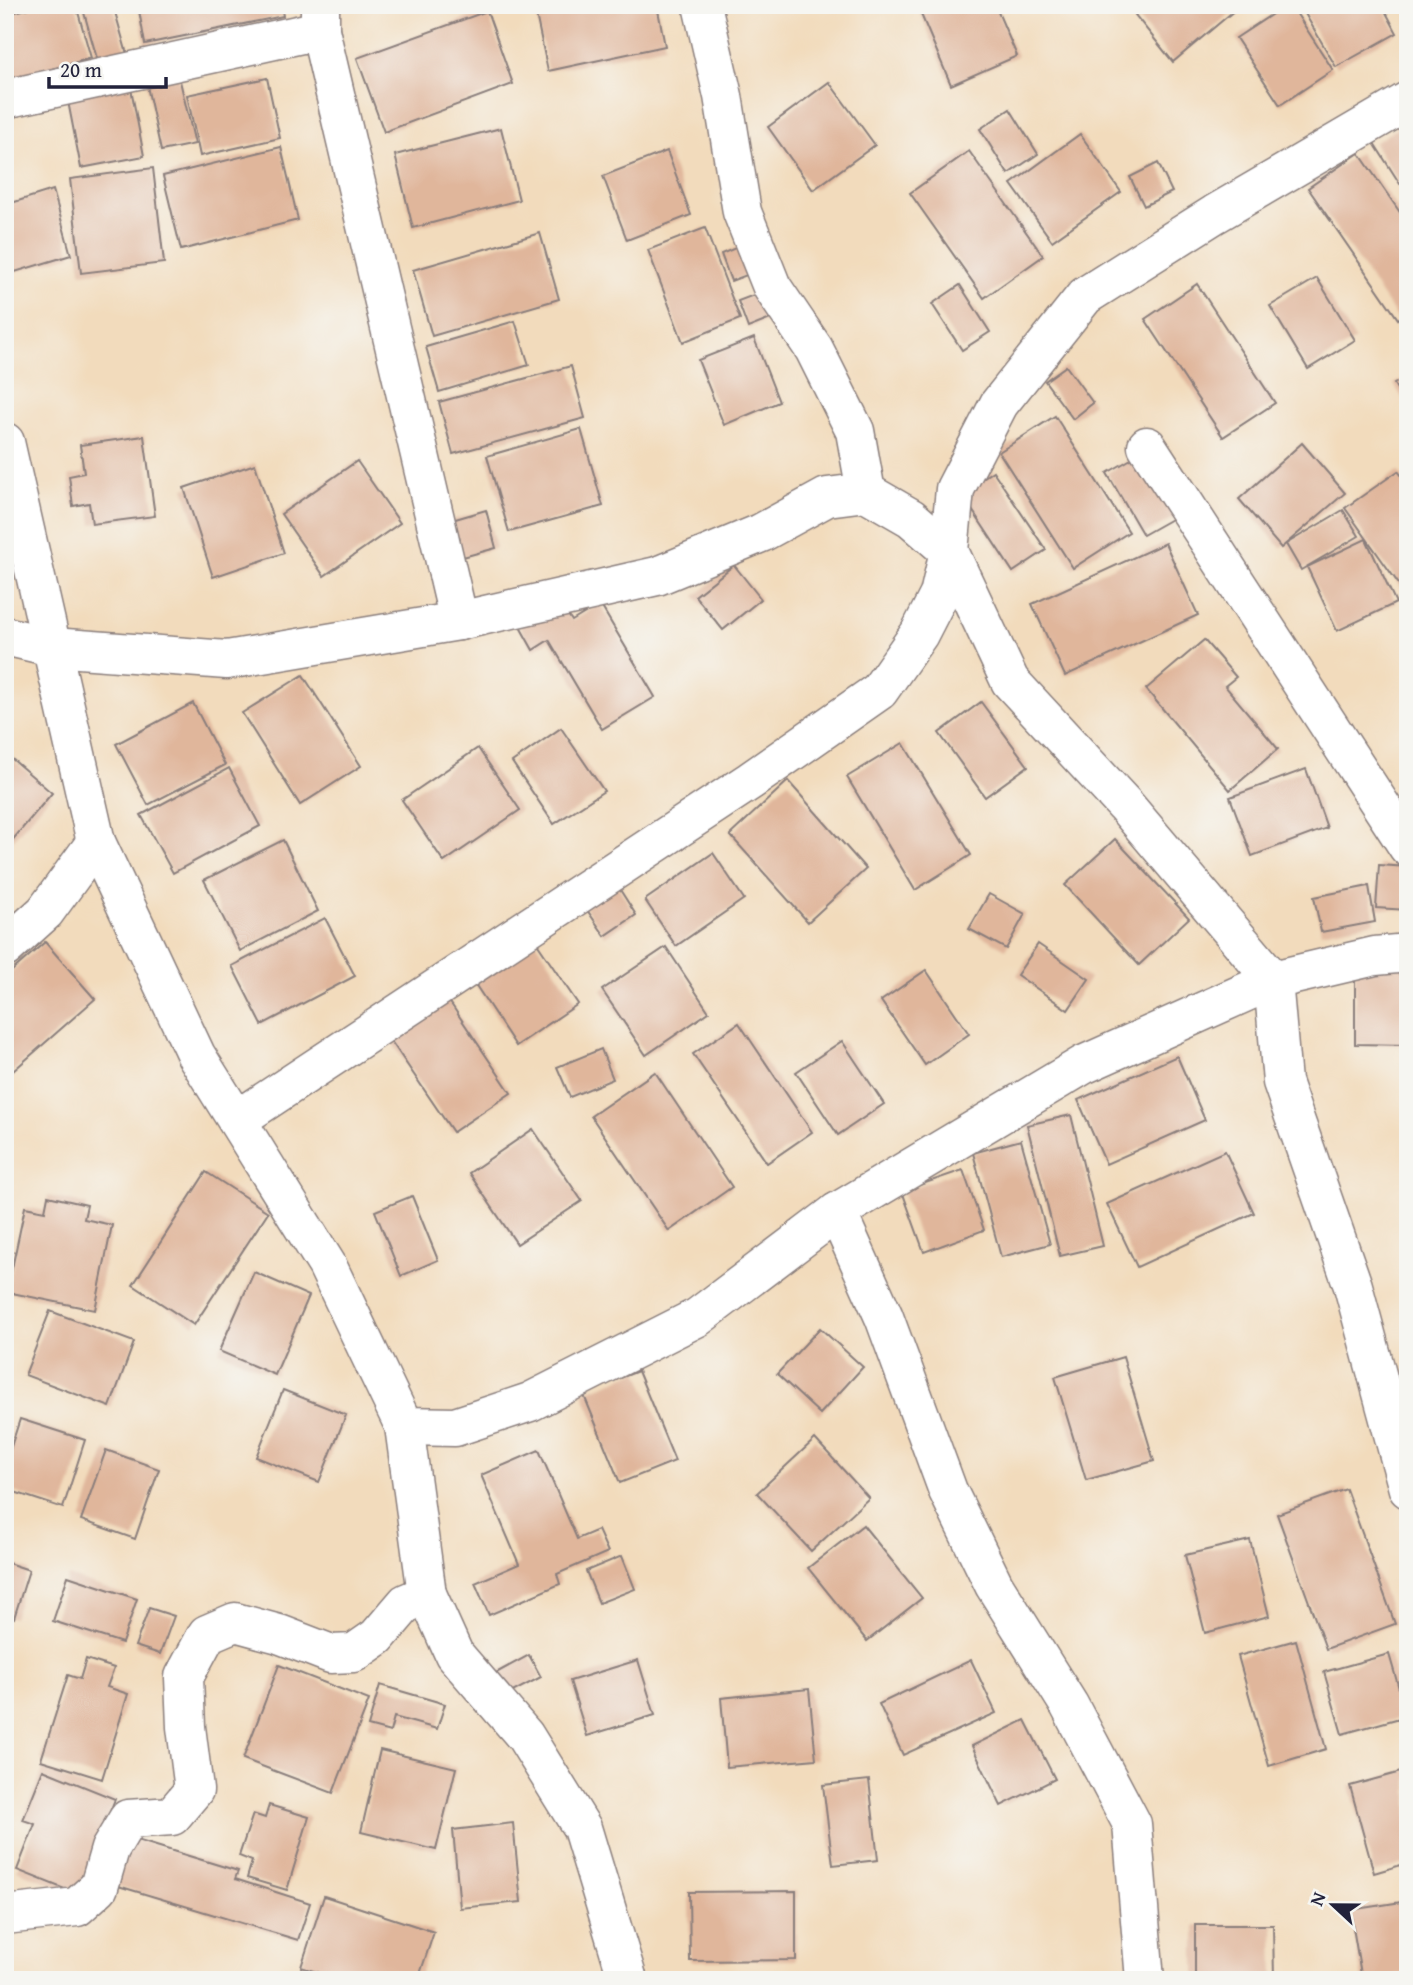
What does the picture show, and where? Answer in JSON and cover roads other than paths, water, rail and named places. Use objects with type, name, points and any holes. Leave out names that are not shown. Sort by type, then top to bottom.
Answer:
[{"type":"street","points":[[702,5],[723,96],[742,212],[772,288],[814,349],[856,431],[866,492]]},
{"type":"street","points":[[5,99],[320,18],[459,621]]},
{"type":"street","points":[[237,1120],[750,781],[879,691],[919,634],[939,595],[949,551],[955,489],[999,404],[1085,296],[1215,214],[1408,101]]},
{"type":"street","points":[[5,442],[96,842],[196,1055],[327,1265],[404,1426],[427,1594],[454,1654],[525,1736],[582,1828],[628,1980]]},
{"type":"street","points":[[1147,446],[1408,847]]},
{"type":"street","points":[[5,636],[52,647],[228,660],[459,621],[657,576],[761,533],[827,497],[866,492],[911,518],[949,551],[1010,681],[1125,805],[1273,980],[1282,1082],[1353,1286],[1408,1489]]},
{"type":"street","points":[[5,948],[45,912],[96,842]]},
{"type":"street","points":[[404,1426],[455,1427],[530,1402],[698,1317],[837,1212],[1083,1065],[1273,980],[1375,956],[1408,953]]},
{"type":"street","points":[[837,1212],[884,1317],[948,1491],[994,1585],[1069,1705],[1132,1824],[1145,1980]]},
{"type":"street","points":[[5,1915],[77,1907],[99,1887],[110,1849],[128,1819],[172,1816],[194,1790],[186,1727],[184,1677],[206,1634],[235,1622],[279,1634],[331,1654],[354,1653],[377,1637],[406,1603],[427,1594]]}]
